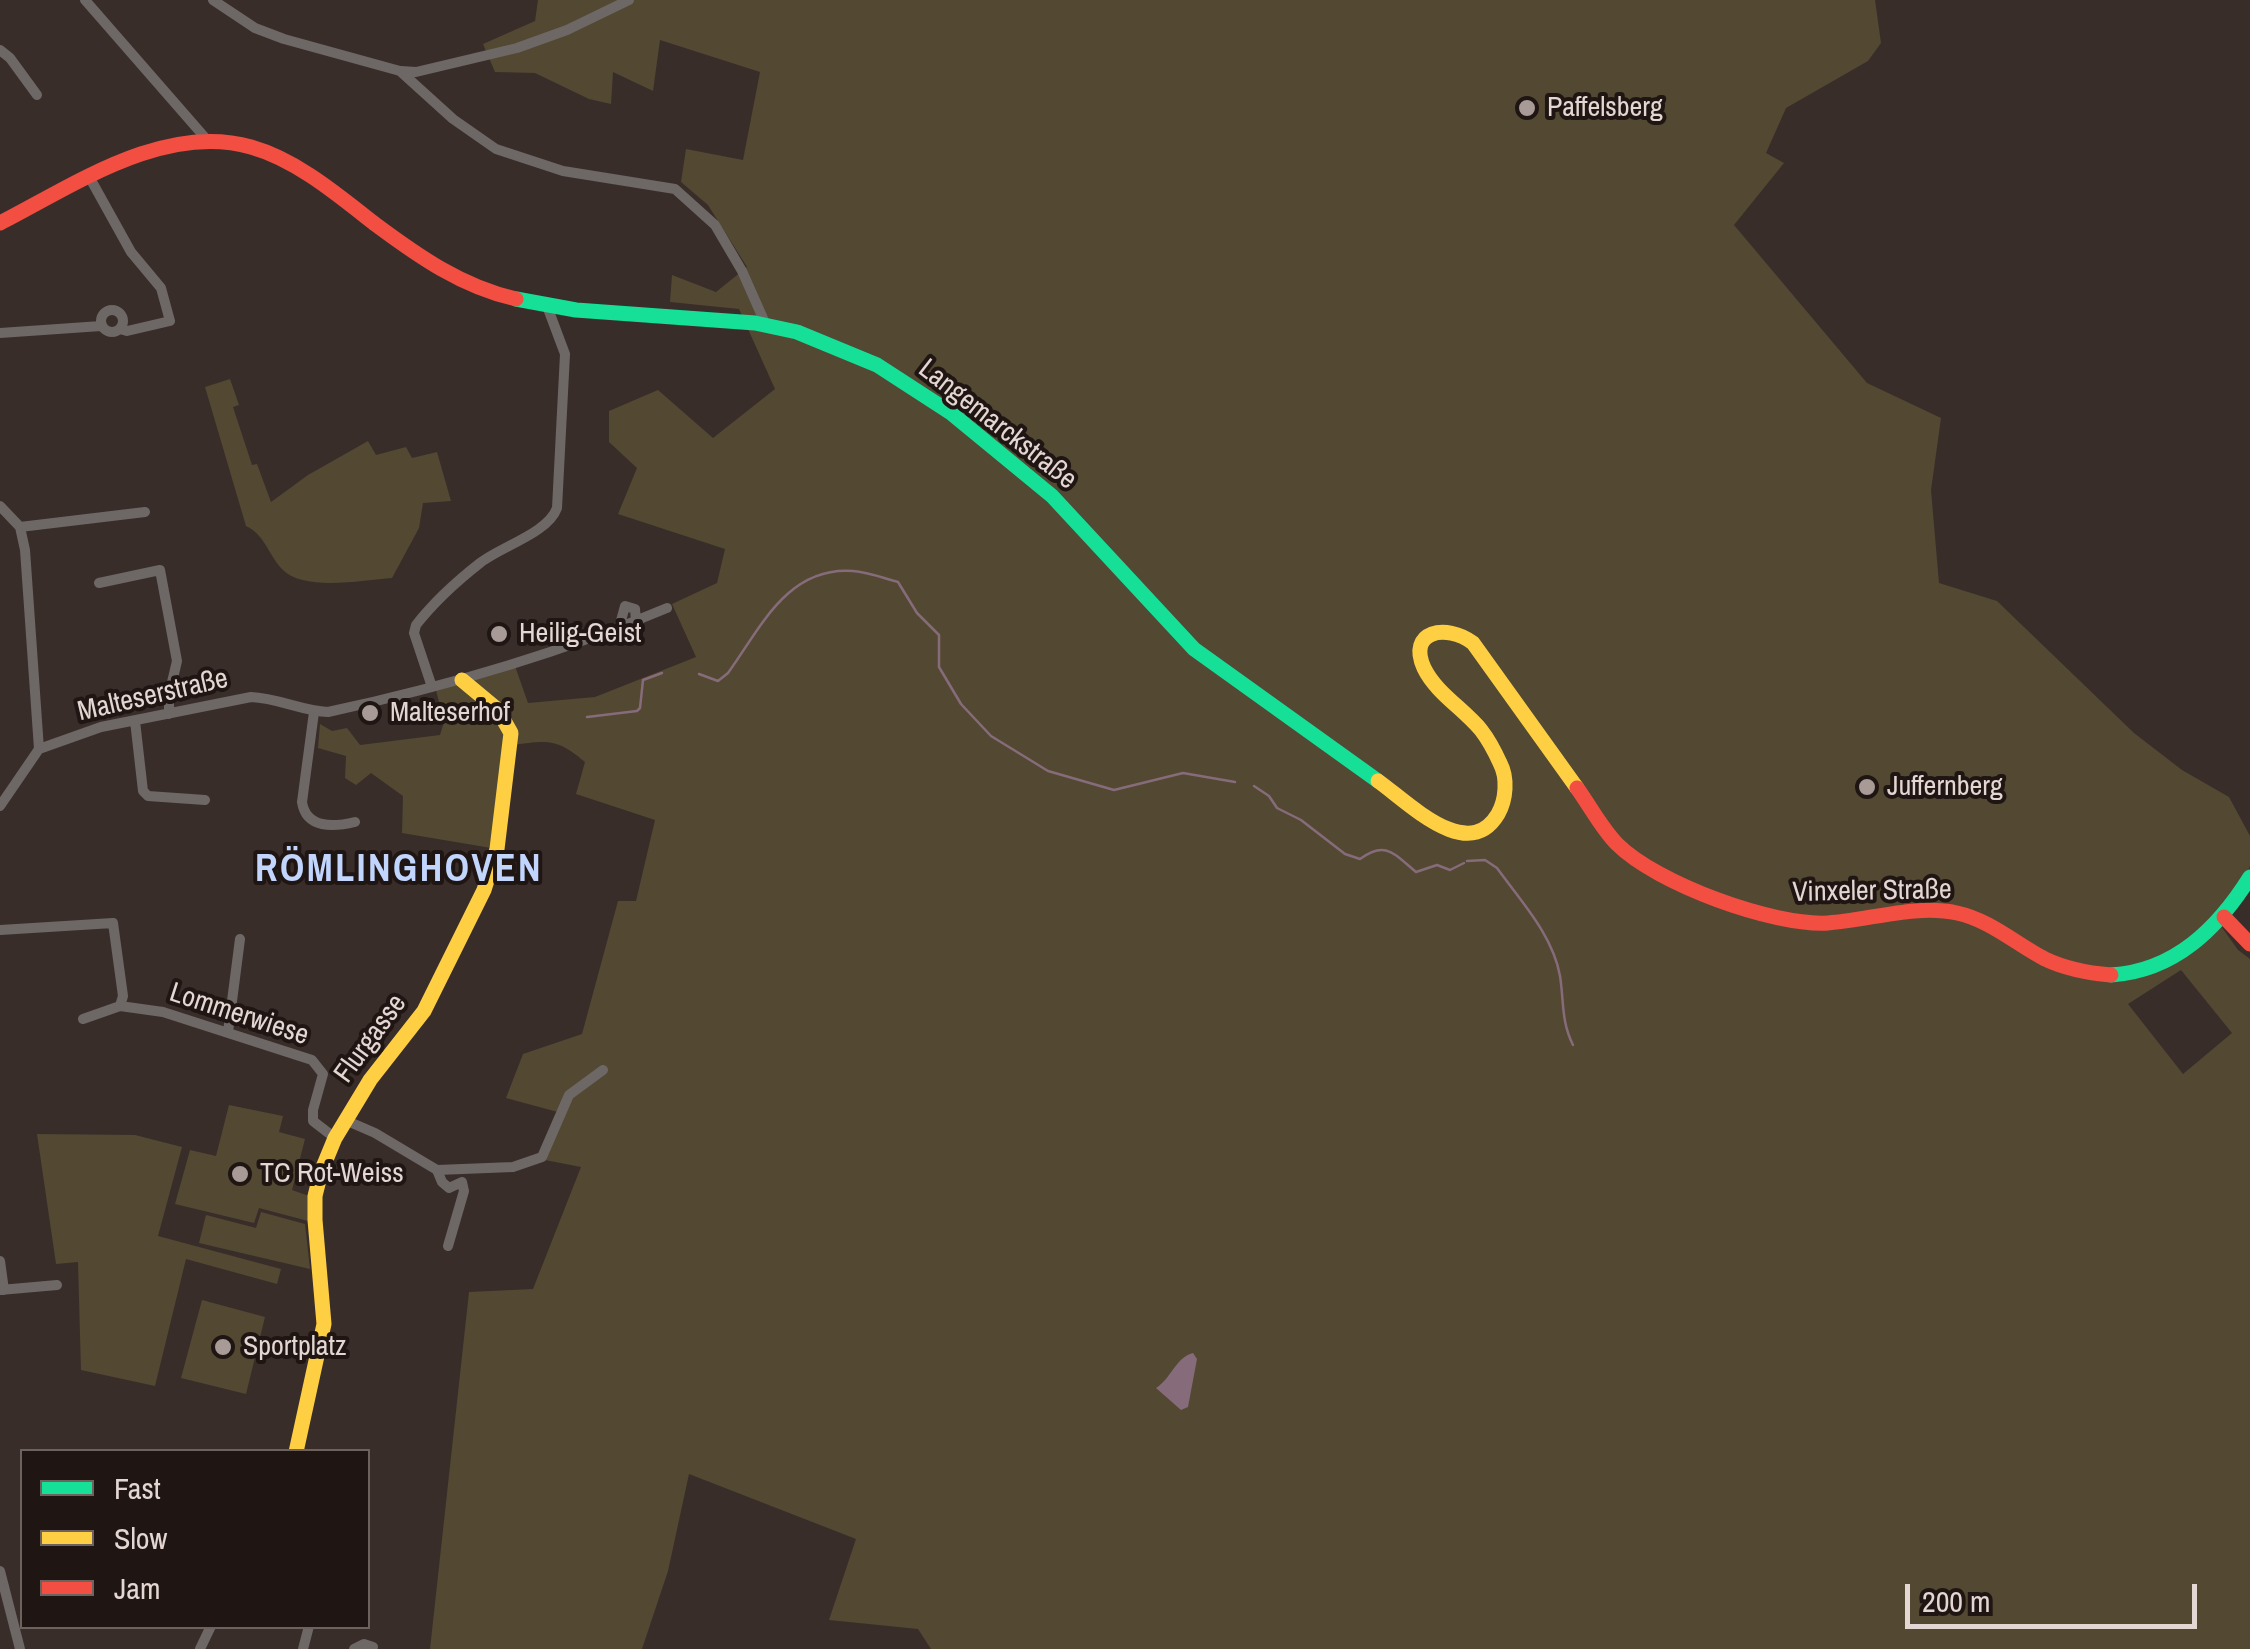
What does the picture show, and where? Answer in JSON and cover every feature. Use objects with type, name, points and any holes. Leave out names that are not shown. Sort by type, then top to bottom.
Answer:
[{"type":"main road","name":"Langemarckstraße","points":[[0,223],[159,149],[208,141],[244,144],[275,157],[446,273],[511,299],[548,306],[766,325],[854,355],[894,375],[948,412],[1052,496],[1194,649],[1438,824],[1458,834],[1476,834],[1490,827],[1504,802],[1503,768],[1494,748],[1422,665],[1423,643],[1429,634],[1445,629],[1456,631],[1472,643],[1592,813]]},
{"type":"main road","name":"Flurgasse","points":[[297,1449],[324,1324],[314,1196],[335,1138],[370,1080],[424,1010],[492,870],[511,733],[498,710],[462,680]]},
{"type":"main road","name":"Vinxeler Straße","points":[[1592,813],[1632,856],[1756,912],[1818,923],[1942,911],[1960,914],[1977,918],[2034,953],[2077,972],[2117,975],[2159,966],[2191,949],[2224,917],[2250,877]]},
{"type":"main road","points":[[2224,917],[2250,944]]},
{"type":"street","points":[[86,0],[208,141]]},
{"type":"street","points":[[213,0],[255,28],[400,72],[416,72],[517,48],[567,30],[629,0]]},
{"type":"street","points":[[0,50],[37,95]]},
{"type":"street","points":[[400,72],[453,120],[496,149],[563,172],[675,189],[714,224],[742,271],[766,325]]},
{"type":"street","points":[[0,333],[102,326],[110,333],[120,329],[127,332],[170,321],[162,288],[131,252],[90,180]]},
{"type":"street","points":[[432,687],[414,632],[416,625],[476,566],[544,527],[558,508],[564,354],[548,306]]},
{"type":"street","points":[[102,326],[105,312],[116,311],[123,318],[120,329]]},
{"type":"street","points":[[0,506],[20,527],[30,603],[40,749],[0,806]]},
{"type":"street","points":[[20,527],[144,512]]},
{"type":"street","points":[[99,583],[160,570],[177,661],[168,695],[169,714]]},
{"type":"street","points":[[619,628],[625,606],[634,609],[636,621]]},
{"type":"street","points":[[619,628],[667,608]]},
{"type":"street","name":"Malteserstraße","points":[[40,749],[101,727],[251,697],[328,712],[462,680],[619,628]]},
{"type":"street","points":[[314,712],[303,814],[311,821],[334,828],[355,822]]},
{"type":"street","points":[[136,721],[142,791],[148,796],[205,800]]},
{"type":"street","points":[[0,930],[114,922],[124,996],[120,1006]]},
{"type":"street","points":[[228,1032],[240,939]]},
{"type":"street","name":"Lommerwiese","points":[[82,1019],[120,1006],[163,1012],[312,1060],[323,1074],[313,1110],[314,1121],[335,1138]]},
{"type":"street","points":[[345,1120],[437,1170],[461,1176],[513,1167],[542,1157],[569,1095],[603,1070]]},
{"type":"street","points":[[437,1170],[449,1188],[461,1176]]},
{"type":"street","points":[[448,1246],[464,1190],[461,1176]]},
{"type":"street","points":[[0,1261],[2,1290],[57,1285]]},
{"type":"street","points":[[0,1572],[20,1649]]},
{"type":"street","points":[[354,1649],[364,1644],[373,1647]]},
{"type":"shaded area","points":[[538,0],[1875,0],[1881,43],[1868,61],[1786,108],[1766,153],[1784,163],[1734,225],[1867,383],[1941,418],[1931,490],[1939,583],[1997,601],[2134,733],[2182,770],[2229,797],[2250,836],[2250,866],[2244,881],[2216,919],[2238,950],[2250,959],[2250,1649],[931,1649],[918,1629],[829,1620],[856,1539],[689,1474],[668,1571],[642,1649],[430,1649],[469,1292],[533,1289],[581,1167],[545,1160],[565,1114],[506,1098],[523,1054],[582,1034],[618,901],[636,901],[655,820],[576,794],[585,762],[566,748],[534,742],[510,745],[497,849],[402,833],[403,796],[371,773],[356,785],[345,778],[346,756],[318,748],[320,724],[332,731],[347,728],[360,745],[440,735],[444,722],[435,686],[515,666],[528,703],[595,697],[696,657],[672,604],[717,583],[725,549],[618,514],[637,468],[609,442],[609,411],[658,390],[713,438],[775,389],[739,309],[670,302],[672,275],[716,292],[747,267],[708,205],[681,182],[686,149],[743,160],[760,72],[660,40],[653,91],[613,72],[611,104],[589,99],[535,73],[495,72],[483,44],[535,21]],"holes":[[[2181,970],[2232,1033],[2183,1074],[2128,1004]]]},
{"type":"shaded area","points":[[230,379],[239,405],[233,407],[252,465],[257,464],[271,502],[308,475],[368,441],[376,455],[406,447],[412,458],[437,452],[451,501],[423,503],[419,528],[392,578],[334,583],[292,576],[277,563],[258,534],[246,526],[205,387]]},
{"type":"shaded area","name":"TC Rot-Weiss","points":[[229,1105],[283,1116],[279,1132],[305,1139],[292,1190],[309,1196],[308,1221],[259,1208],[254,1223],[175,1204],[190,1150],[216,1156]]},
{"type":"shaded area","points":[[37,1134],[135,1135],[182,1147],[158,1236],[281,1269],[277,1284],[186,1259],[155,1386],[81,1370],[78,1262],[56,1264]]},
{"type":"shaded area","points":[[261,1212],[305,1224],[310,1269],[199,1243],[206,1215],[256,1228]]},
{"type":"shaded area","name":"Sportplatz","points":[[202,1300],[265,1317],[246,1394],[181,1378]]},
{"type":"shaded area","points":[[1193,1353],[1197,1359],[1188,1407],[1181,1410],[1156,1388],[1182,1359]]},
{"type":"waterway","points":[[699,674],[718,681],[728,673],[764,620],[793,589],[830,572],[864,573],[898,582],[917,613],[939,635],[939,667],[961,704],[991,736],[1048,771],[1114,790],[1183,773],[1235,782]]},
{"type":"waterway","points":[[587,717],[637,711],[643,680],[662,673]]},
{"type":"waterway","points":[[1254,786],[1269,796],[1277,808],[1301,820],[1345,854],[1360,859],[1383,850],[1416,872],[1437,865],[1450,870],[1464,863]]},
{"type":"waterway","points":[[1467,861],[1485,860],[1497,868],[1543,932],[1560,976],[1565,1019],[1573,1045]]},
{"type":"traffic: fast","points":[[516,299],[576,310],[755,323],[797,332],[877,365],[951,413],[1052,496],[1194,649],[1378,781]]},
{"type":"traffic: fast","points":[[2111,975],[2134,972],[2175,956],[2209,929],[2250,877]]},
{"type":"traffic: slow","points":[[1378,781],[1422,814],[1455,831],[1471,833],[1486,828],[1501,808],[1504,775],[1494,750],[1481,730],[1424,668],[1421,646],[1432,634],[1441,632],[1473,643],[1577,788]]},
{"type":"traffic: slow","points":[[297,1449],[324,1324],[315,1220],[321,1172],[335,1138],[370,1080],[424,1011],[484,890],[497,849],[511,733],[498,710],[462,680]]},
{"type":"traffic: jam","points":[[0,223],[121,161],[186,143],[219,142],[251,147],[285,160],[424,259],[477,287],[516,299]]},
{"type":"traffic: jam","points":[[1577,788],[1612,838],[1635,859],[1717,900],[1805,922],[1828,923],[1925,910],[1957,913],[1992,927],[2053,962],[2111,975]]},
{"type":"traffic: jam","points":[[2224,917],[2250,944]]},
{"type":"place","name":"Paffelsberg","points":[[1527,108]]},
{"type":"place","name":"Heilig-Geist","points":[[499,634]]},
{"type":"place","name":"Malteserhof","points":[[370,713]]},
{"type":"place","name":"Juffernberg","points":[[1867,787]]},
{"type":"place","name":"TC Rot-Weiss","points":[[240,1174]]},
{"type":"place","name":"Sportplatz","points":[[223,1347]]},
{"type":"district","name":"RÖMLINGHOVEN","points":[[399,871]]}]
